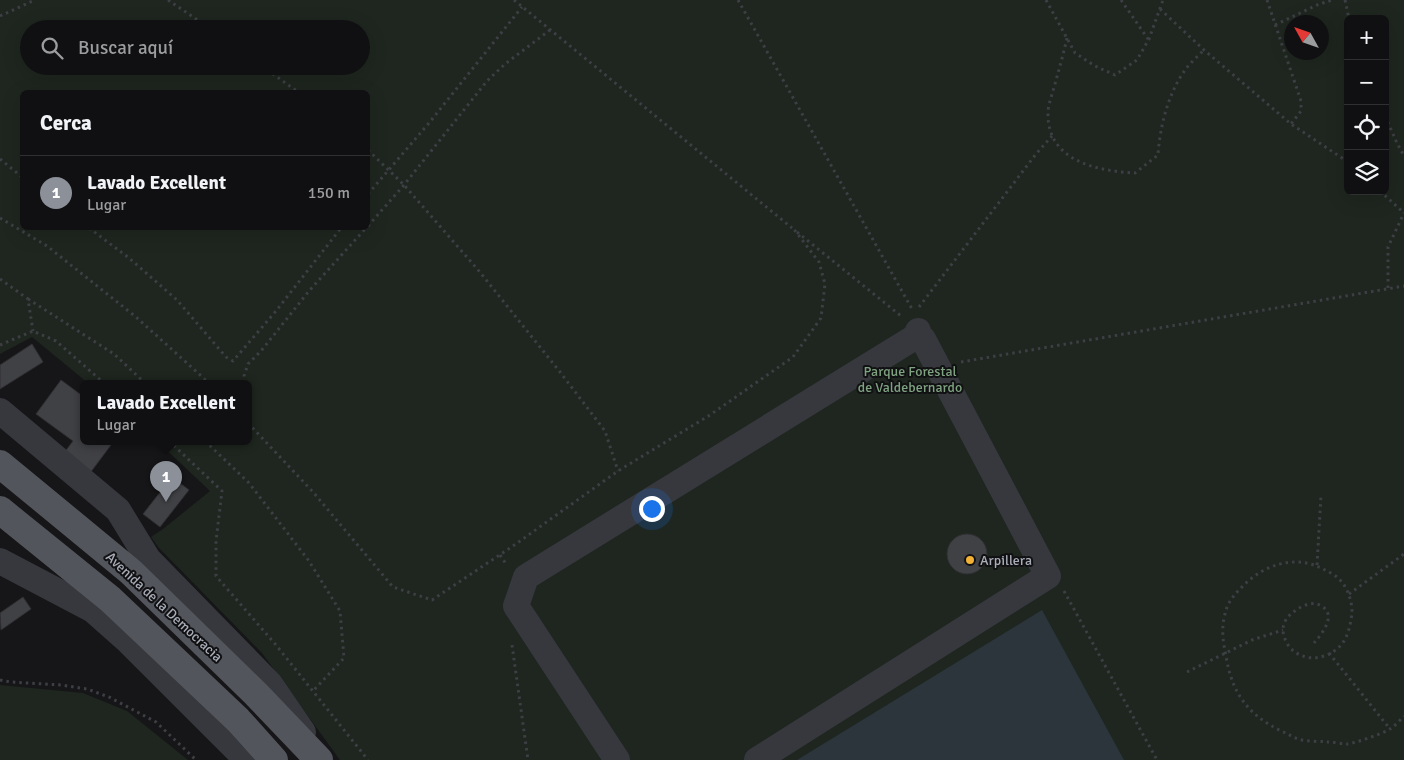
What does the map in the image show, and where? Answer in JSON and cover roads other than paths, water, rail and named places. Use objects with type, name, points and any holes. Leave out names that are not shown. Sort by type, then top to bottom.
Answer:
[{"type":"main road","name":"Avenida de la Democracia","points":[[0,464],[132,572],[320,760]]},
{"type":"main road","points":[[0,510],[110,599],[238,720],[274,760]]},
{"type":"street","points":[[618,760],[516,606],[515,591],[526,577],[917,334],[923,339],[1054,580],[757,760]]},
{"type":"street","points":[[0,411],[118,510],[148,559],[270,684],[320,760]]},
{"type":"street","points":[[0,561],[93,610],[128,641],[247,760]]},
{"type":"place","name":"Lavado Excellent","points":[[166,502]]},
{"type":"place","name":"Arpillera","points":[[970,560]]},
{"type":"park label","name":"Parque Forestal de Valdebernardo","points":[[910,380]]}]
